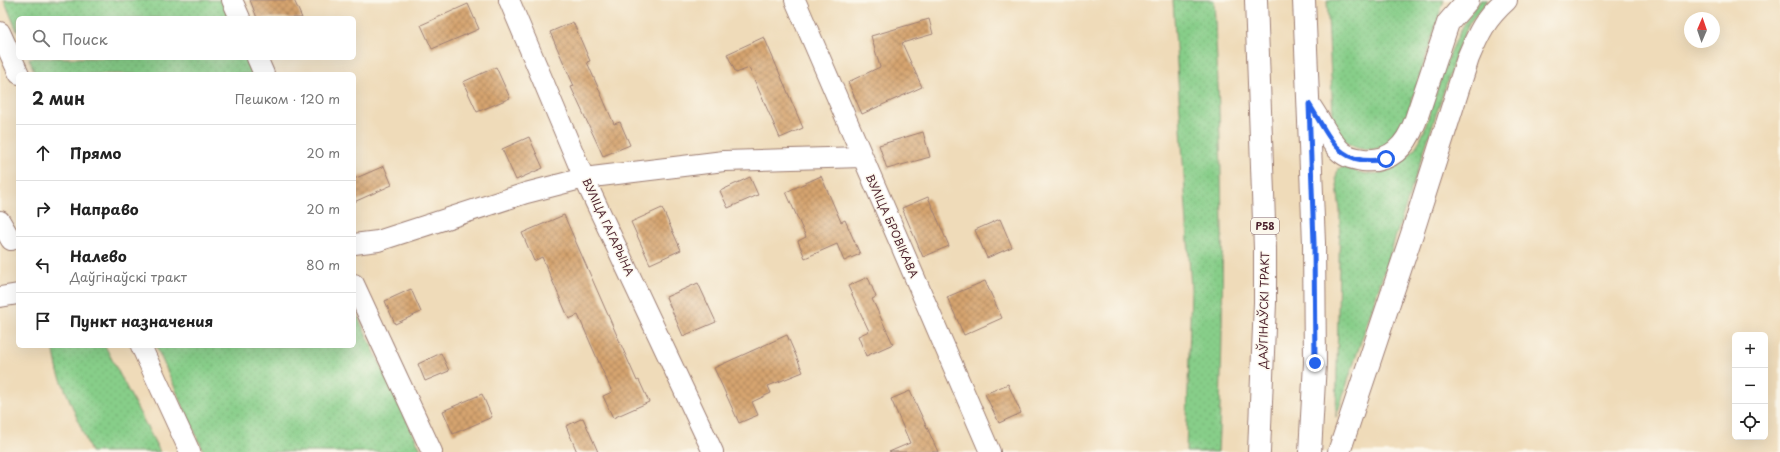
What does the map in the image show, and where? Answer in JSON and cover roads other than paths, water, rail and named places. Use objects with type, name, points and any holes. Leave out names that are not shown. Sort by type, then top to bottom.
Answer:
[{"type":"main road","name":"ДАЎГІНАЎСКІ ТРАКТ","points":[[1256,0],[1265,249],[1265,302],[1259,452]]},
{"type":"main road","points":[[1304,0],[1314,243],[1315,356],[1310,452]]},
{"type":"main road","points":[[1309,104],[1339,150],[1355,159],[1373,161],[1386,159],[1399,150],[1409,138],[1416,122],[1448,23],[1468,0]]},
{"type":"main road","points":[[1339,452],[1412,234],[1468,58],[1479,31],[1492,14],[1506,0]]},
{"type":"street","points":[[232,0],[239,16]]},
{"type":"street","name":"ВУЛІЦА ГАГАРЫНА","points":[[509,0],[584,178],[713,452]]},
{"type":"street","name":"ВУЛІЦА БРОВІКАВА","points":[[795,0],[990,452]]},
{"type":"street","points":[[0,32],[18,72]]},
{"type":"street","points":[[258,60],[263,72]]},
{"type":"street","points":[[356,244],[378,241],[526,193],[584,178],[724,160],[862,157]]},
{"type":"street","points":[[0,221],[11,240]]},
{"type":"street","points":[[356,288],[432,452]]},
{"type":"street","points":[[0,297],[16,294]]},
{"type":"street","points":[[142,348],[190,452]]}]
